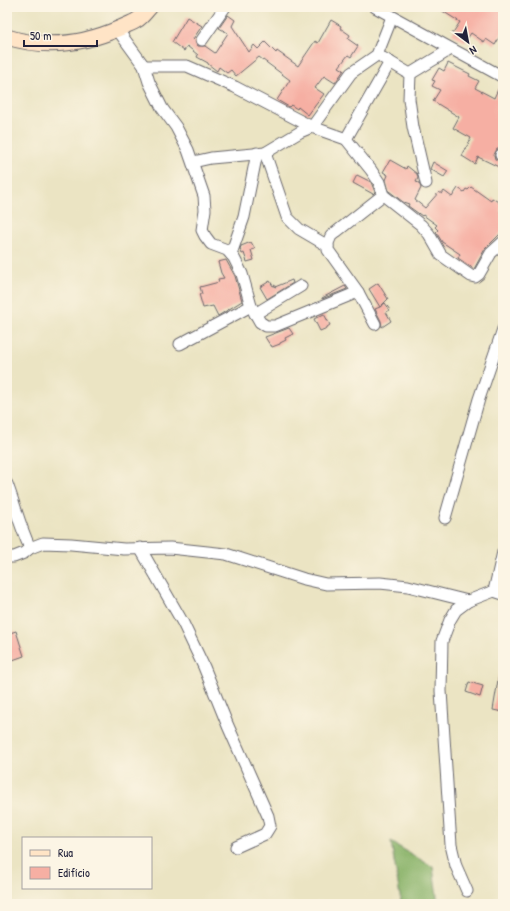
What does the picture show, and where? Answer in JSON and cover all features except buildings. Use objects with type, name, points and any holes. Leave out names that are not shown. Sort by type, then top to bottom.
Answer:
[{"type":"street","points":[[7,37],[34,44],[61,43],[89,39],[137,20],[150,7]]},
{"type":"street","points":[[202,40],[225,7]]},
{"type":"street","points":[[375,7],[389,13],[503,77]]},
{"type":"street","points":[[192,162],[211,158],[261,153],[312,127],[351,73],[377,55],[389,13]]},
{"type":"street","points":[[117,29],[144,66],[149,82],[162,108],[176,127],[192,162],[204,196],[205,210],[202,230],[210,244],[227,250],[234,258],[242,274],[253,310],[260,322],[266,326],[275,326],[358,292]]},
{"type":"street","points":[[410,74],[452,49]]},
{"type":"street","points":[[377,55],[410,74]]},
{"type":"street","points":[[346,139],[390,62]]},
{"type":"street","points":[[144,66],[187,66],[235,87],[312,127],[346,139],[379,182],[383,195],[421,224],[429,234],[441,255],[471,276],[475,277],[479,274],[491,253],[503,242]]},
{"type":"street","points":[[410,74],[409,99],[413,127],[426,183]]},
{"type":"street","points":[[261,153],[287,217],[299,229],[328,246]]},
{"type":"street","points":[[231,254],[244,217],[261,153]]},
{"type":"street","points":[[375,324],[358,292],[328,250],[328,243],[331,236],[383,195]]},
{"type":"street","points":[[180,344],[302,286]]},
{"type":"street","points":[[445,518],[479,399],[503,329]]},
{"type":"street","points":[[7,484],[16,507],[23,534],[30,548]]},
{"type":"street","points":[[7,556],[14,557],[43,543],[124,549],[170,548],[226,554],[304,579],[326,584],[394,584],[468,601]]},
{"type":"street","points":[[140,548],[183,623],[204,667],[268,816],[270,826],[265,834],[236,848]]},
{"type":"street","points":[[467,891],[456,866],[451,844],[441,691],[442,641],[450,620],[456,610],[468,601],[498,592],[503,552]]},
{"type":"green space","points":[[391,842],[433,867],[438,904],[401,904]]}]
